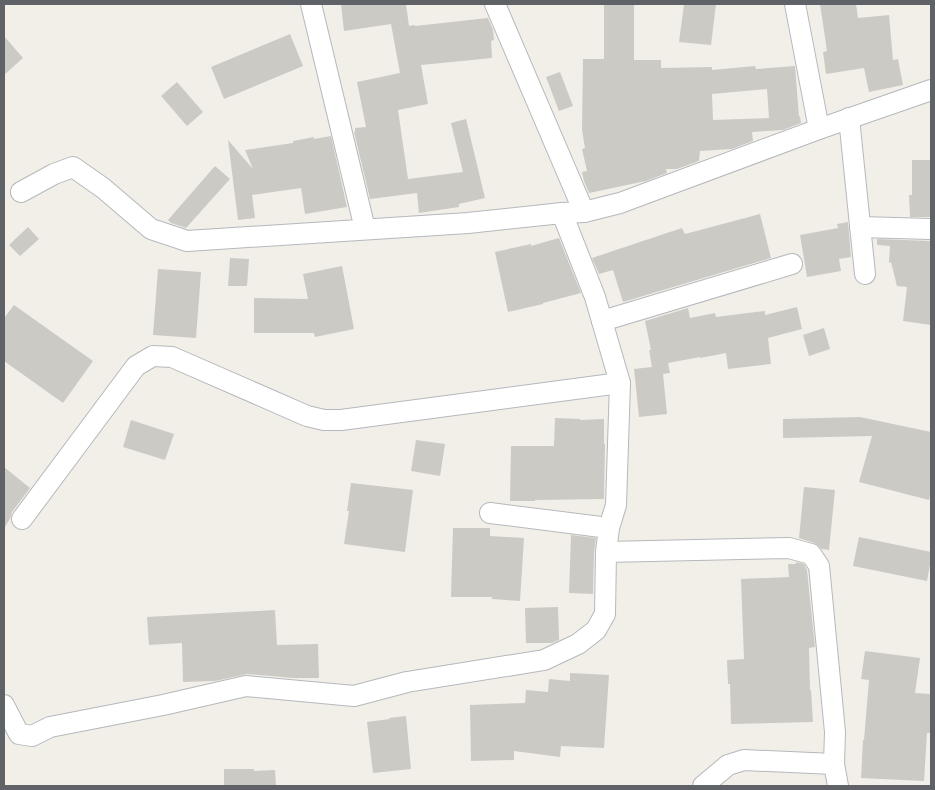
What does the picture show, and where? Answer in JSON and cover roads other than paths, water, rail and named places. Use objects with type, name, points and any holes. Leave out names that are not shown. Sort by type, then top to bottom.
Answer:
[{"type":"street","points":[[311,4],[365,229]]},
{"type":"street","points":[[495,4],[584,212]]},
{"type":"street","points":[[795,4],[819,129]]},
{"type":"street","points":[[21,192],[73,166],[103,188],[151,229],[187,241],[468,223],[584,212],[620,202],[931,90]]},
{"type":"street","points":[[849,118],[864,274]]},
{"type":"street","points":[[4,705],[19,734],[32,736],[50,727],[163,705],[246,686],[354,696],[407,682],[544,660],[578,644],[596,630],[605,614],[608,528],[616,505],[620,383],[595,297],[562,213]]},
{"type":"street","points":[[860,227],[931,229]]},
{"type":"street","points":[[602,321],[792,264]]},
{"type":"street","points":[[22,519],[136,366],[153,356],[172,357],[307,416],[324,420],[340,420],[620,383]]},
{"type":"street","points":[[490,513],[608,528]]},
{"type":"street","points":[[606,552],[789,548],[811,554],[819,566],[835,732],[834,764],[838,786]]},
{"type":"street","points":[[703,786],[728,765],[744,760],[834,764]]}]
